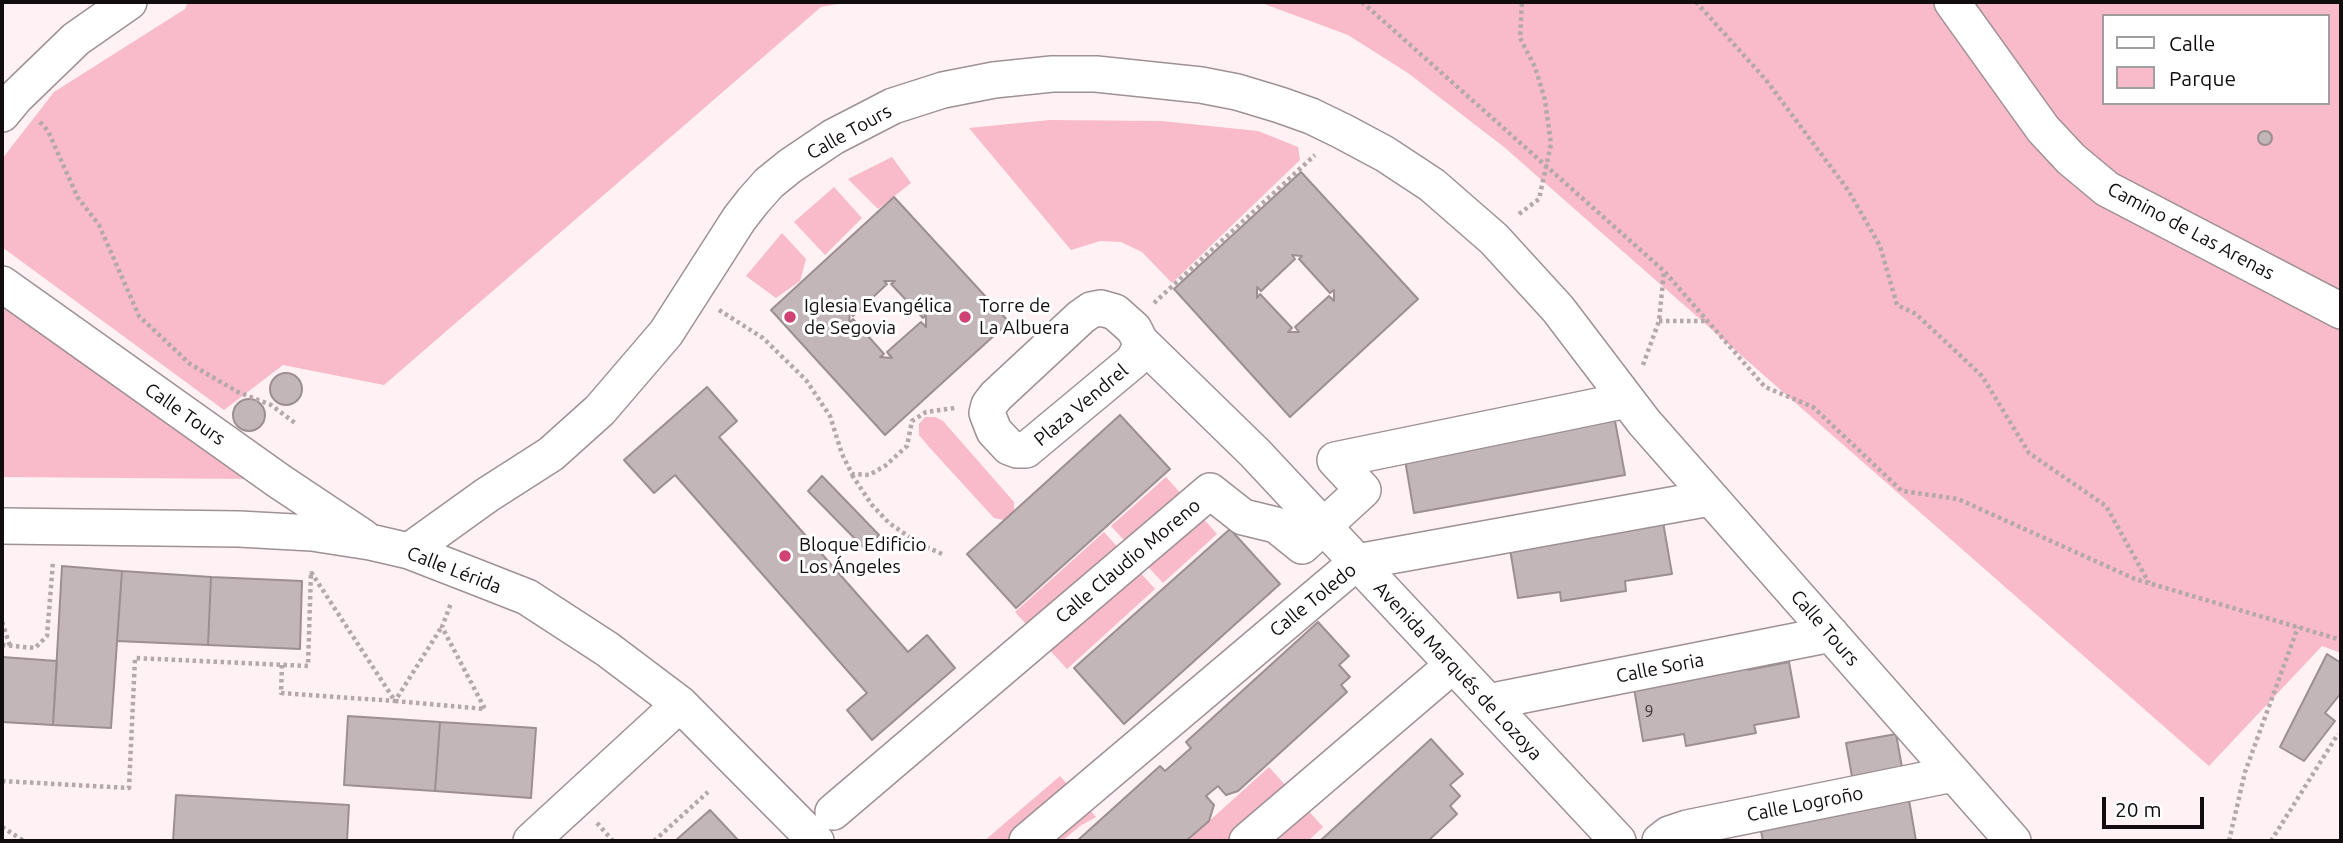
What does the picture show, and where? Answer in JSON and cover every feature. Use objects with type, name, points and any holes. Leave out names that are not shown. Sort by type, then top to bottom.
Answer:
[{"type":"street","points":[[9,105],[76,39],[129,2]]},
{"type":"street","name":"Camino de Las Arenas","points":[[1952,2],[2043,129],[2071,159],[2107,189],[2341,311]]},
{"type":"street","name":"Calle Tours","points":[[409,551],[487,495],[551,454],[600,410],[666,333],[753,201],[769,183],[849,127],[894,106],[943,90],[994,80],[1052,74],[1096,74],[1164,80],[1237,92],[1311,116],[1385,154],[1432,185],[1494,239],[1558,309],[1630,406],[2013,841]]},
{"type":"street","name":"Calle Tours","points":[[1432,185],[1460,196],[1504,226],[1565,295],[1630,406]]},
{"type":"street","name":"Calle Tours","points":[[2,284],[370,542]]},
{"type":"street","points":[[989,405],[1091,310],[1101,308],[1115,312],[1134,342]]},
{"type":"street","name":"Plaza Vendrel","points":[[989,405],[989,422],[1002,441],[1017,450],[1026,450],[1134,342]]},
{"type":"street","name":"Avenida Marqués de Lozoya","points":[[1134,342],[1255,453],[1618,841]]},
{"type":"street","name":"Calle Claudio Moreno","points":[[833,812],[1210,491],[1243,517],[1276,525],[1302,546],[1363,490],[1335,460],[1630,406]]},
{"type":"street","name":"Calle Toledo","points":[[1027,841],[1357,562],[1710,498]]},
{"type":"street","name":"Calle Lérida","points":[[2,526],[239,529],[312,533],[409,551],[527,597],[607,649],[680,704],[816,841]]},
{"type":"street","name":"Calle Soria","points":[[1488,702],[1830,634]]},
{"type":"street","points":[[1247,841],[1453,665]]},
{"type":"street","points":[[531,841],[680,704]]},
{"type":"street","name":"Calle Logroño","points":[[1660,841],[1669,834],[1687,828],[1953,774]]},
{"type":"path","points":[[1362,2],[1664,271],[1765,387],[1813,407],[1902,491],[1958,499],[2135,579],[2341,640]]},
{"type":"path","points":[[1504,226],[1539,199],[1551,144],[1545,100],[1535,67],[1520,38],[1522,2]]},
{"type":"path","points":[[1696,2],[1766,80],[1848,190],[1880,246],[1897,305],[1916,314],[1982,376],[2029,453],[2106,506],[2150,584]]},
{"type":"path","points":[[9,105],[48,131],[78,198],[99,225],[139,316],[190,364],[238,392],[271,405],[295,423]]},
{"type":"path","points":[[1134,342],[1324,147]]},
{"type":"path","points":[[1630,406],[1659,321],[1664,271]]},
{"type":"path","points":[[692,292],[763,338],[806,380],[830,416],[842,454],[872,505],[889,523],[918,543],[942,554]]},
{"type":"path","points":[[1659,321],[1708,321]]},
{"type":"path","points":[[852,474],[869,475],[885,466],[907,446],[912,421],[926,412],[989,405]]},
{"type":"path","points":[[2,645],[35,648],[47,636],[53,556]]},
{"type":"path","points":[[2,781],[129,788],[135,658],[308,666],[310,571],[395,701]]},
{"type":"path","points":[[395,701],[442,628],[451,603]]},
{"type":"path","points":[[2,622],[10,646]]},
{"type":"path","points":[[2229,841],[2245,772],[2298,627]]},
{"type":"path","points":[[282,665],[281,693],[485,709],[442,628]]},
{"type":"path","points":[[2271,841],[2338,734]]},
{"type":"path","points":[[654,841],[708,792]]},
{"type":"path","points":[[2,827],[24,841]]},
{"type":"green space","points":[[188,2],[849,2],[821,7],[384,385],[283,365],[224,410],[2,247],[2,159],[54,92],[185,9]]},
{"type":"green space","points":[[1259,2],[2341,2],[2341,653],[2322,646],[2209,766],[1504,147],[1408,73],[1348,35]]},
{"type":"green space","points":[[1050,120],[1161,121],[1258,131],[1298,147],[1300,160],[1172,283],[1142,252],[1121,242],[1100,241],[1071,250],[969,128]]},
{"type":"green space","points":[[892,157],[911,183],[878,209],[848,179]]},
{"type":"green space","points":[[834,187],[862,218],[825,255],[794,222]]},
{"type":"green space","points":[[782,233],[806,259],[800,281],[776,298],[746,276]]},
{"type":"green space","points":[[2,307],[253,479],[2,477]]},
{"type":"green space","points":[[925,417],[935,417],[943,421],[1014,502],[1014,511],[1004,520],[994,518],[919,435],[919,424]]},
{"type":"green space","points":[[1166,477],[1217,534],[1163,583],[1111,526]]},
{"type":"green space","points":[[1104,532],[1155,589],[1067,669],[1015,612]]},
{"type":"green space","points":[[1269,767],[1323,827],[1308,841],[1187,841]]},
{"type":"green space","points":[[1060,776],[1096,817],[1062,841],[984,841]]},
{"type":"building","points":[[2265,131],[2270,133],[2270,143],[2265,145],[2260,143],[2258,138],[2260,133]]},
{"type":"building","points":[[1301,172],[1418,299],[1290,417],[1174,289]],"holes":[[[1292,255],[1302,256],[1299,259],[1330,293],[1334,290],[1334,301],[1329,296],[1295,327],[1299,332],[1288,332],[1292,328],[1260,294],[1257,298],[1257,287],[1261,291],[1295,259]]]},
{"type":"building","name":"Torre de La Albuera","points":[[894,197],[1009,322],[885,435],[771,310]],"holes":[[[884,281],[895,281],[891,284],[923,318],[926,315],[926,327],[921,322],[887,352],[892,358],[880,357],[884,354],[853,319],[849,323],[850,312],[853,316],[887,284]]]},
{"type":"building","points":[[286,373],[297,378],[302,389],[297,400],[286,405],[275,400],[270,389],[275,378]]},
{"type":"building","name":"Bloque Edificio Los Ángeles","points":[[707,387],[737,421],[719,437],[908,652],[927,635],[955,668],[872,740],[847,710],[867,693],[675,475],[654,493],[624,460]]},
{"type":"building","points":[[249,399],[260,404],[265,415],[260,426],[249,431],[238,426],[233,415],[238,404]]},
{"type":"building","points":[[1613,410],[1625,475],[1414,513],[1403,448]]},
{"type":"building","points":[[1120,415],[1170,469],[1016,608],[967,554]]},
{"type":"building","points":[[822,476],[879,535],[865,549],[808,491]]},
{"type":"building","points":[[1663,522],[1672,574],[1625,581],[1626,591],[1561,601],[1560,592],[1518,598],[1510,549]]},
{"type":"building","points":[[1230,529],[1280,584],[1124,724],[1074,668]]},
{"type":"building","points":[[62,566],[122,571],[111,728],[53,725]]},
{"type":"building","points":[[122,571],[211,577],[208,645],[117,641]]},
{"type":"building","points":[[211,577],[302,581],[300,649],[208,645]]},
{"type":"building","points":[[1318,622],[1349,656],[1339,665],[1350,677],[1341,685],[1347,692],[1238,791],[1226,795],[1218,786],[1206,796],[1214,805],[1209,821],[1186,841],[1077,841],[1160,766],[1165,771],[1191,748],[1186,742]]},
{"type":"building","points":[[2327,654],[2341,663],[2341,693],[2325,713],[2335,721],[2304,761],[2280,747]]},
{"type":"building","points":[[2,657],[57,661],[53,725],[2,722]]},
{"type":"building","points":[[1744,660],[1748,670],[1789,662],[1799,717],[1754,725],[1756,733],[1686,746],[1684,734],[1643,741],[1634,688]]},
{"type":"building","points":[[348,716],[440,722],[435,791],[344,785]]},
{"type":"building","points":[[440,722],[536,728],[531,798],[435,791]]},
{"type":"building","points":[[1896,734],[1903,773],[1853,782],[1846,743]]},
{"type":"building","points":[[1431,739],[1463,774],[1450,785],[1460,796],[1450,806],[1457,814],[1428,841],[1320,841]]},
{"type":"building","points":[[176,795],[349,805],[347,841],[173,841]]},
{"type":"building","points":[[1909,800],[1916,841],[1763,841],[1760,826]]},
{"type":"building","points":[[710,810],[739,841],[675,841]]},
{"type":"place","name":"Iglesia Evangélica de Segovia","points":[[790,317]]},
{"type":"place","name":"Torre de La Albuera","points":[[965,317]]},
{"type":"place","name":"Bloque Edificio Los Ángeles","points":[[785,556]]}]
